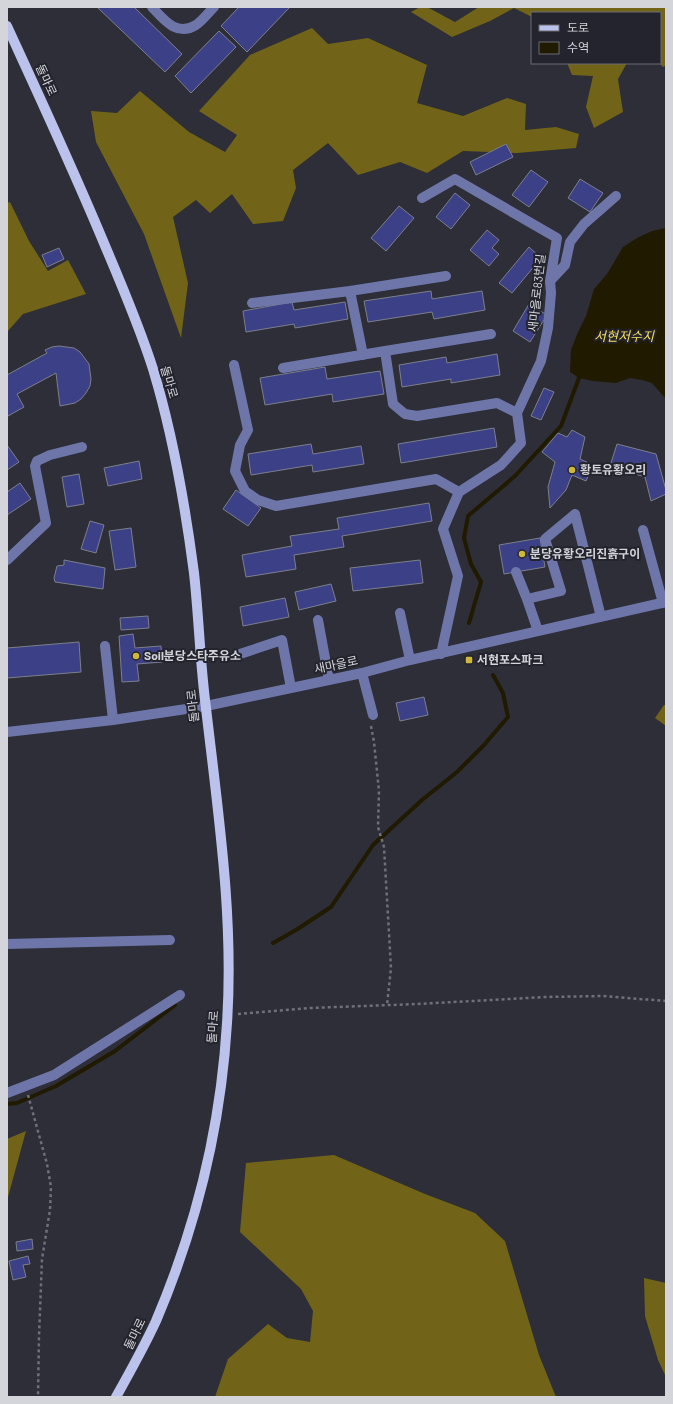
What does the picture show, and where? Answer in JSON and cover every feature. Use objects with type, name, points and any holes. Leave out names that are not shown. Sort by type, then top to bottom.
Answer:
[{"type":"main road","name":"돌마로","points":[[7,26],[75,172],[126,295],[152,368],[172,442],[194,574],[206,706],[221,836],[226,900],[228,1016],[220,1094],[213,1141],[190,1225],[174,1273],[155,1323],[116,1397]]},
{"type":"street","points":[[152,7],[168,24],[182,30],[196,25],[214,7]]},
{"type":"street","name":"새마을로83번길","points":[[422,198],[455,179],[556,238],[550,281],[551,293],[548,328],[541,361],[517,413]]},
{"type":"street","points":[[550,281],[565,264],[570,242],[584,224],[616,196]]},
{"type":"street","points":[[252,303],[350,291],[446,276]]},
{"type":"street","points":[[350,291],[364,355]]},
{"type":"street","points":[[283,368],[491,334]]},
{"type":"street","points":[[385,351],[393,404],[405,414],[417,416],[497,403],[517,413],[521,443],[500,465],[459,492],[444,529],[458,576],[441,654]]},
{"type":"street","points":[[234,365],[248,430],[240,445],[235,471],[245,491],[258,500],[276,506],[436,479],[459,492]]},
{"type":"street","points":[[7,560],[46,523],[35,466],[37,461],[50,455],[82,447]]},
{"type":"street","points":[[527,599],[561,591],[545,539],[575,514],[601,617]]},
{"type":"street","points":[[643,530],[665,602]]},
{"type":"street","points":[[516,572],[538,631]]},
{"type":"street","name":"새마을로","points":[[7,732],[113,720],[206,706],[362,674],[410,660],[665,602]]},
{"type":"street","points":[[400,613],[410,660]]},
{"type":"street","points":[[318,620],[329,680]]},
{"type":"street","points":[[240,654],[282,640],[291,688]]},
{"type":"street","points":[[105,646],[113,720]]},
{"type":"street","points":[[362,674],[373,715]]},
{"type":"street","points":[[7,944],[170,940]]},
{"type":"street","points":[[7,1093],[54,1075],[180,995]]},
{"type":"path","points":[[373,715],[370,723],[374,742],[379,791],[378,827],[384,847],[390,968],[387,1005]]},
{"type":"path","points":[[228,1016],[310,1008],[545,997],[602,996],[666,1001]]},
{"type":"path","points":[[33,1111],[47,1164],[51,1187],[50,1210],[42,1259],[38,1397]]},
{"type":"shaded area","points":[[420,7],[427,7],[455,22],[479,7],[666,7],[666,65],[663,67],[660,64],[661,12],[531,12],[531,16],[514,8],[490,21],[452,37],[411,12]]},
{"type":"shaded area","points":[[312,28],[328,44],[368,38],[427,65],[417,103],[463,116],[507,98],[526,104],[525,130],[556,127],[579,134],[576,148],[517,153],[463,151],[427,173],[400,162],[358,175],[328,143],[293,170],[296,188],[283,221],[253,224],[232,194],[210,213],[196,200],[173,217],[188,283],[181,338],[144,234],[96,142],[91,111],[117,113],[140,91],[189,132],[225,152],[237,135],[199,111],[250,55]]},
{"type":"shaded area","points":[[567,64],[626,64],[618,79],[623,112],[594,128],[586,107],[593,76],[572,75]]},
{"type":"shaded area","points":[[10,202],[29,241],[48,271],[68,260],[86,294],[23,314],[7,332],[7,203]]},
{"type":"shaded area","points":[[664,705],[666,705],[666,726],[655,718]]},
{"type":"shaded area","points":[[26,1131],[8,1197],[7,1199],[7,1139]]},
{"type":"shaded area","points":[[334,1155],[425,1194],[475,1213],[505,1241],[539,1355],[556,1397],[215,1397],[228,1359],[268,1324],[287,1338],[310,1342],[313,1311],[301,1289],[240,1232],[246,1163]]},
{"type":"shaded area","points":[[644,1278],[666,1283],[666,1377],[658,1360],[645,1316]]},
{"type":"water","name":"서현저수지","points":[[666,228],[666,398],[652,383],[642,380],[630,378],[616,383],[579,378],[570,372],[571,350],[586,316],[594,289],[607,274],[623,247],[652,231]]},
{"type":"building","points":[[97,7],[134,7],[182,54],[165,72]]},
{"type":"building","points":[[239,7],[289,8],[247,52],[221,26]]},
{"type":"building","points":[[219,31],[236,47],[191,93],[175,76]]},
{"type":"building","points":[[506,144],[513,157],[476,175],[470,162]]},
{"type":"building","points":[[531,170],[548,182],[529,207],[512,195]]},
{"type":"building","points":[[580,179],[603,193],[590,212],[568,198]]},
{"type":"building","points":[[455,193],[470,205],[451,229],[436,217]]},
{"type":"building","points":[[399,206],[414,218],[386,251],[371,238]]},
{"type":"building","points":[[487,230],[499,240],[492,248],[499,254],[489,266],[470,250]]},
{"type":"building","points":[[529,247],[541,258],[512,293],[499,283]]},
{"type":"building","points":[[59,248],[64,259],[47,267],[42,255]]},
{"type":"building","points":[[431,291],[432,299],[482,291],[485,310],[434,319],[432,312],[368,322],[364,301]]},
{"type":"building","points":[[292,302],[294,310],[345,302],[348,319],[295,328],[294,324],[246,332],[243,311]]},
{"type":"building","points":[[529,304],[547,315],[530,342],[513,331]]},
{"type":"building","points":[[59,346],[74,348],[80,352],[89,364],[91,379],[90,386],[86,393],[75,403],[60,406],[56,373],[17,394],[24,407],[8,416],[7,375],[47,353],[45,350]]},
{"type":"building","points":[[497,354],[500,375],[451,383],[451,379],[402,387],[399,365],[446,357],[447,363]]},
{"type":"building","points":[[325,367],[327,379],[380,371],[384,394],[333,402],[332,394],[265,405],[260,378]]},
{"type":"building","points":[[544,388],[554,392],[541,420],[531,416]]},
{"type":"building","points":[[494,428],[497,447],[401,463],[398,444]]},
{"type":"building","name":"황토유황오리","points":[[572,430],[585,437],[580,459],[593,465],[586,481],[572,475],[566,490],[550,508],[548,487],[555,462],[542,452],[558,433],[567,437]]},
{"type":"building","points":[[311,444],[313,454],[361,446],[364,464],[313,472],[312,465],[251,475],[248,454]]},
{"type":"building","points":[[617,444],[656,454],[666,494],[651,501],[645,477],[610,466]]},
{"type":"building","points":[[7,445],[19,462],[7,470]]},
{"type":"building","points":[[139,461],[142,479],[108,486],[104,468]]},
{"type":"building","points":[[79,474],[84,504],[67,507],[62,477]]},
{"type":"building","points":[[20,483],[31,499],[7,515],[7,492]]},
{"type":"building","points":[[236,490],[261,508],[248,526],[223,509]]},
{"type":"building","points":[[429,503],[432,521],[342,536],[344,547],[294,555],[296,569],[246,577],[242,555],[292,546],[290,536],[339,529],[337,518]]},
{"type":"building","points":[[90,521],[104,525],[96,553],[81,549]]},
{"type":"building","points":[[131,528],[136,567],[115,570],[109,531]]},
{"type":"building","points":[[540,538],[545,567],[504,574],[499,545]]},
{"type":"building","points":[[64,560],[105,568],[103,589],[55,582],[54,578],[57,566],[64,565]]},
{"type":"building","points":[[420,560],[423,583],[353,591],[350,568]]},
{"type":"building","points":[[331,584],[336,601],[299,610],[295,592]]},
{"type":"building","points":[[285,598],[289,617],[243,626],[240,607]]},
{"type":"building","points":[[148,616],[149,628],[121,630],[120,618]]},
{"type":"building","points":[[133,634],[135,648],[161,646],[162,662],[137,664],[139,681],[122,682],[119,636]]},
{"type":"building","points":[[79,642],[81,672],[7,678],[7,648]]},
{"type":"building","points":[[424,697],[428,715],[400,721],[396,703]]},
{"type":"building","points":[[32,1239],[33,1249],[17,1251],[16,1242]]},
{"type":"building","points":[[28,1256],[30,1264],[23,1265],[26,1277],[13,1280],[9,1261]]},
{"type":"waterway","points":[[469,623],[481,582],[471,564],[464,538],[468,516],[515,476],[561,426],[579,378]]},
{"type":"waterway","points":[[273,943],[331,907],[373,845],[422,800],[457,772],[484,745],[508,717],[503,693],[493,675]]},
{"type":"waterway","points":[[7,1104],[17,1103],[56,1086],[115,1051],[175,1005]]},
{"type":"place","name":"황토유황오리","points":[[572,470]]},
{"type":"place","name":"분당유황오리진흙구이","points":[[522,554]]},
{"type":"place","name":"Soil분당스타주유소","points":[[136,656]]},
{"type":"place","name":"서현포스파크","points":[[469,660]]}]
